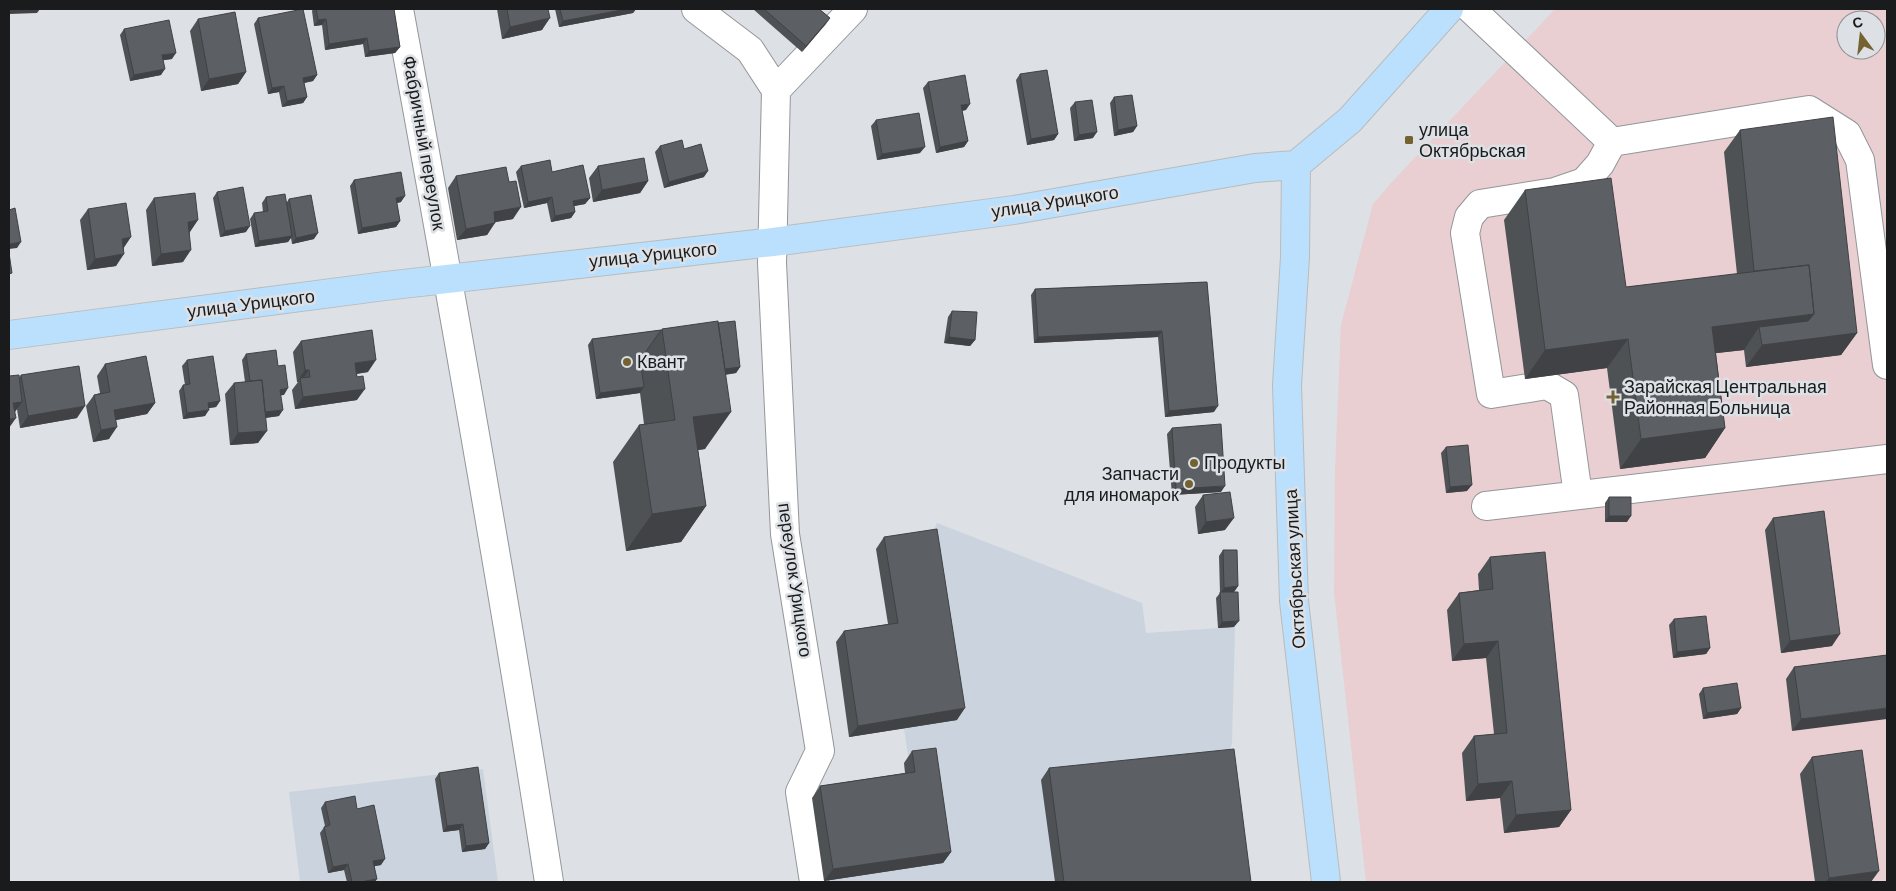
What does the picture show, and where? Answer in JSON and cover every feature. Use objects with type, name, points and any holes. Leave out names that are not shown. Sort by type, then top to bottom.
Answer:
[{"type":"main road","points":[[1296,165],[1350,120],[1449,9]]},
{"type":"main road","name":"улица Урицкого","points":[[9,335],[448,278],[773,242],[1014,210],[1255,168],[1296,165]]},
{"type":"main road","name":"Октябрьская улица","points":[[1296,165],[1295,257],[1288,385],[1294,601],[1326,882]]},
{"type":"street","name":"Фабричный переулок","points":[[399,9],[521,698],[549,882]]},
{"type":"street","points":[[696,9],[750,50],[776,90],[853,9]]},
{"type":"street","points":[[1471,9],[1612,142]]},
{"type":"street","name":"переулок Урицкого","points":[[776,90],[772,273],[785,534],[820,751],[800,792],[814,882]]},
{"type":"street","points":[[1612,142],[1809,110],[1847,134],[1860,160],[1887,365]]},
{"type":"street","points":[[1578,495],[1564,395],[1547,385],[1491,394],[1465,233],[1469,217],[1480,204],[1555,192],[1584,182],[1600,164],[1612,142]]},
{"type":"street","points":[[1486,506],[1578,495],[1887,465]]},
{"type":"shaded area","name":"Зарайская Центральная Районная Больница","points":[[1555,9],[1887,9],[1887,882],[1366,882],[1334,592],[1335,470],[1341,325],[1373,204]]},
{"type":"shaded area","points":[[937,523],[1142,603],[1146,633],[1235,627],[1232,744],[1225,761],[1242,882],[824,882],[907,783],[904,763],[909,762],[904,728],[957,720],[929,541]]},
{"type":"shaded area","points":[[483,769],[498,882],[300,882],[289,792]]},
{"type":"building","points":[[303,9],[317,75],[303,78],[307,97],[287,101],[284,86],[272,88],[258,18]]},
{"type":"building","points":[[316,9],[394,9],[400,47],[369,51],[367,38],[329,44],[326,19],[318,20]]},
{"type":"building","points":[[507,9],[548,9],[550,18],[510,27]]},
{"type":"building","points":[[560,9],[627,9],[563,21]]},
{"type":"building","points":[[764,9],[819,9],[830,18],[806,46]]},
{"type":"building","points":[[235,12],[246,72],[209,79],[198,19]]},
{"type":"building","points":[[169,20],[176,53],[162,55],[165,69],[134,75],[124,29]]},
{"type":"building","points":[[1047,70],[1058,134],[1031,139],[1020,74]]},
{"type":"building","points":[[965,75],[970,104],[961,105],[968,141],[940,147],[928,82]]},
{"type":"building","points":[[1132,95],[1137,126],[1118,130],[1114,97]]},
{"type":"building","points":[[1092,100],[1097,132],[1079,135],[1075,102]]},
{"type":"building","points":[[919,113],[925,147],[882,154],[876,120]]},
{"type":"building","points":[[1833,117],[1857,333],[1762,345],[1759,327],[1808,321],[1814,314],[1809,265],[1754,271],[1740,130]]},
{"type":"building","points":[[682,140],[684,149],[701,144],[708,171],[669,182],[660,146]]},
{"type":"building","points":[[644,158],[648,181],[602,190],[598,166]]},
{"type":"building","points":[[550,160],[552,172],[583,165],[590,198],[573,201],[575,212],[555,216],[552,197],[528,202],[521,166]]},
{"type":"building","points":[[506,167],[509,182],[516,181],[521,207],[494,212],[495,223],[466,229],[456,176]]},
{"type":"building","points":[[401,172],[405,196],[396,198],[400,221],[362,228],[354,180]]},
{"type":"building","points":[[1611,178],[1626,287],[1809,265],[1814,314],[1712,327],[1725,428],[1641,439],[1628,339],[1545,350],[1525,190]]},
{"type":"building","points":[[243,187],[250,226],[225,231],[217,192]]},
{"type":"building","points":[[195,193],[198,220],[188,222],[191,250],[161,254],[154,198]]},
{"type":"building","points":[[285,194],[292,236],[259,241],[254,213],[268,211],[266,197]]},
{"type":"building","points":[[311,195],[318,233],[296,238],[289,199]]},
{"type":"building","points":[[126,203],[131,237],[122,239],[124,254],[95,259],[88,209]]},
{"type":"building","points":[[15,208],[21,242],[9,244],[9,210]]},
{"type":"building","points":[[9,253],[12,273],[9,274]]},
{"type":"building","points":[[1207,282],[1218,406],[1169,411],[1162,331],[1038,337],[1035,289]]},
{"type":"building","points":[[952,311],[977,312],[975,340],[949,337]]},
{"type":"building","points":[[718,321],[731,412],[693,417],[706,506],[652,514],[639,425],[675,420],[662,329]]},
{"type":"building","points":[[735,321],[740,367],[725,369],[718,323]]},
{"type":"building","points":[[372,330],[376,360],[355,363],[357,377],[363,376],[365,389],[303,397],[300,378],[310,377],[309,370],[305,370],[301,341]]},
{"type":"building","points":[[661,330],[640,360],[644,387],[600,393],[592,339]]},
{"type":"building","points":[[276,350],[278,366],[285,365],[288,388],[280,390],[283,410],[265,412],[262,380],[250,381],[246,354]]},
{"type":"building","points":[[146,356],[155,403],[114,410],[117,427],[101,430],[94,395],[110,392],[105,364]]},
{"type":"building","points":[[213,356],[220,401],[208,403],[209,410],[187,413],[183,385],[190,384],[187,360]]},
{"type":"building","points":[[79,366],[85,406],[28,416],[21,375]]},
{"type":"building","points":[[19,375],[22,402],[13,403],[16,418],[9,419],[9,376]]},
{"type":"building","points":[[262,380],[267,431],[238,433],[234,383]]},
{"type":"building","name":"Продукты","points":[[1221,424],[1225,486],[1176,489],[1172,428]]},
{"type":"building","points":[[1468,445],[1472,485],[1450,487],[1446,447]]},
{"type":"building","points":[[1230,492],[1234,518],[1206,522],[1203,495]]},
{"type":"building","points":[[1609,497],[1631,497],[1631,516],[1609,516]]},
{"type":"building","points":[[1824,511],[1840,634],[1790,641],[1773,518]]},
{"type":"building","points":[[937,529],[965,708],[858,726],[844,631],[898,623],[884,537]]},
{"type":"building","points":[[1223,550],[1237,550],[1238,586],[1224,588]]},
{"type":"building","points":[[1545,552],[1571,810],[1516,815],[1512,781],[1478,784],[1474,736],[1507,733],[1498,641],[1464,644],[1459,593],[1493,589],[1490,557]]},
{"type":"building","points":[[1220,592],[1238,592],[1239,621],[1222,622]]},
{"type":"building","points":[[1706,616],[1710,648],[1677,652],[1674,619]]},
{"type":"building","points":[[1887,655],[1887,708],[1801,719],[1794,667]]},
{"type":"building","points":[[1737,683],[1741,708],[1707,713],[1703,688]]},
{"type":"building","points":[[936,748],[951,852],[833,869],[820,786],[915,772],[912,751]]},
{"type":"building","points":[[1234,749],[1251,882],[1064,882],[1049,768]]},
{"type":"building","points":[[1862,750],[1879,871],[1829,878],[1812,757]]},
{"type":"building","points":[[478,767],[489,843],[466,846],[463,824],[447,826],[439,773]]},
{"type":"building","points":[[355,796],[357,809],[374,805],[385,859],[373,861],[377,879],[361,882],[352,882],[348,864],[333,867],[324,827],[330,825],[325,802]]},
{"type":"place","name":"улица Октябрьская","points":[[1409,140]]},
{"type":"place","name":"Квант","points":[[627,362]]},
{"type":"place","name":"Зарайская Центральная Районная Больница","points":[[1613,397]]},
{"type":"place","name":"Продукты","points":[[1194,463]]},
{"type":"place","name":"Запчасти для иномарок","points":[[1189,484]]}]
